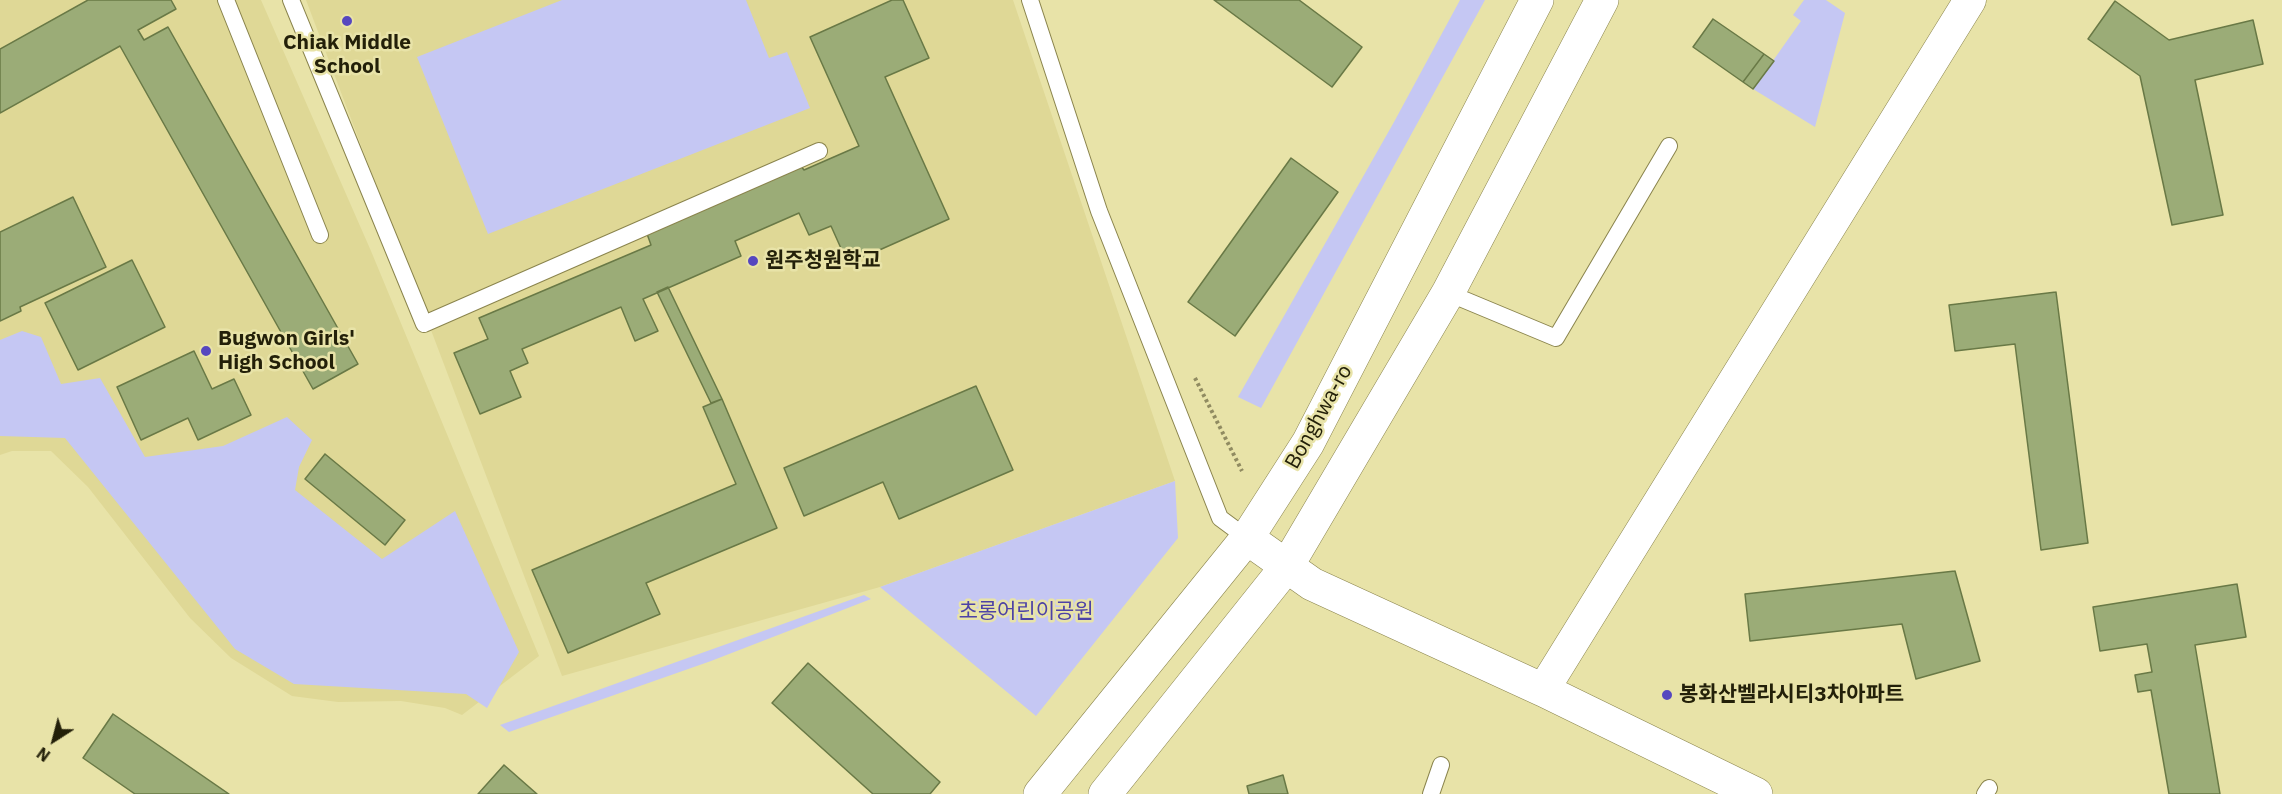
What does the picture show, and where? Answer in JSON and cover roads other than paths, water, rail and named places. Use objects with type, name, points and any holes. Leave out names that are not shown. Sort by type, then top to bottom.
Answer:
[{"type":"street","name":"Bonghwa-ro","points":[[1040,794],[1246,538],[1308,443],[1537,0]]},
{"type":"street","points":[[1105,794],[1287,566],[1448,293],[1602,0]]},
{"type":"street","points":[[1543,690],[1970,0]]},
{"type":"street","points":[[1246,538],[1312,584],[1543,690],[1756,794]]},
{"type":"lane","points":[[226,0],[320,235]]},
{"type":"lane","points":[[291,0],[424,324],[819,151]]},
{"type":"lane","points":[[1030,0],[1099,211],[1220,518],[1246,538]]},
{"type":"lane","points":[[1448,293],[1556,338],[1669,146]]},
{"type":"lane","points":[[1431,794],[1441,765]]},
{"type":"place","name":"Chiak Middle School","points":[[347,21]]},
{"type":"place","name":"원주청원학교","points":[[753,261]]},
{"type":"place","name":"Bugwon Girls' High School","points":[[206,351]]},
{"type":"place","name":"봉화산벨라시티3차아파트","points":[[1667,695]]},
{"type":"park label","name":"초롱어린이공원","points":[[1026,612]]}]
